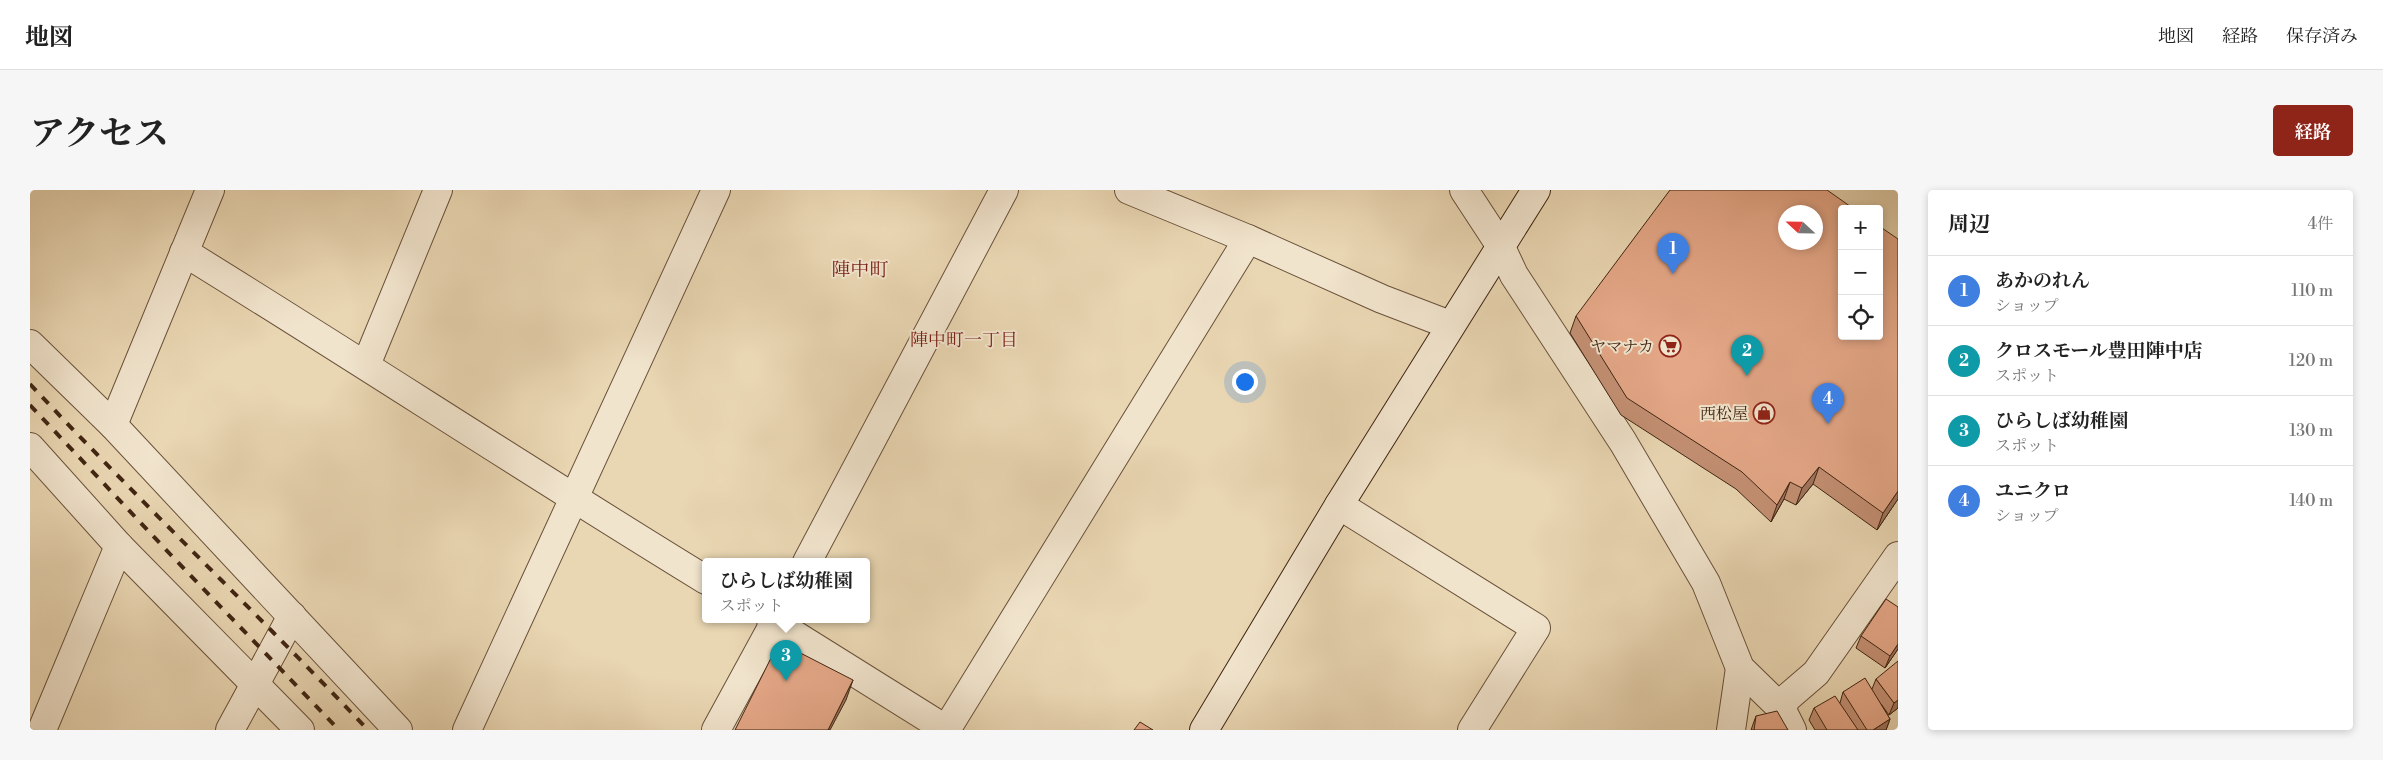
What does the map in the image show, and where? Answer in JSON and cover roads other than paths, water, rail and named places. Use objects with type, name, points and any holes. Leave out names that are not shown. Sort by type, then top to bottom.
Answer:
[{"type":"street","points":[[113,425],[210,190]]},
{"type":"street","points":[[366,365],[438,190]]},
{"type":"street","points":[[467,730],[716,190]]},
{"type":"street","points":[[809,558],[1004,190]]},
{"type":"street","points":[[1129,190],[1248,238],[1382,299],[1450,325]]},
{"type":"street","points":[[1464,190],[1500,245],[1514,275],[1623,442],[1706,583],[1740,668],[1786,719]]},
{"type":"street","points":[[1204,730],[1450,325],[1536,190]]},
{"type":"street","points":[[777,623],[947,730],[1248,238]]},
{"type":"street","points":[[184,252],[366,365],[574,499],[702,578]]},
{"type":"street","points":[[30,344],[113,425],[398,730]]},
{"type":"street","points":[[30,447],[119,546],[300,730]]},
{"type":"street","points":[[1339,506],[1536,628],[1472,730]]},
{"type":"street","points":[[42,730],[119,546]]},
{"type":"street","points":[[1786,719],[1788,698],[1816,673],[1898,556]]},
{"type":"street","points":[[230,730],[292,616]]},
{"type":"street","points":[[716,730],[773,623]]},
{"type":"street","points":[[1731,730],[1740,668]]},
{"type":"railway","points":[[30,384],[368,730]]},
{"type":"railway","points":[[30,405],[339,730]]},
{"type":"place","name":"あかのれん","points":[[1673,274]]},
{"type":"place","name":"ヤマナカ","points":[[1670,346]]},
{"type":"place","name":"クロスモール豊田陣中店","points":[[1747,376]]},
{"type":"place","name":"西松屋","points":[[1764,413]]},
{"type":"place","name":"ユニクロ","points":[[1828,424]]},
{"type":"place","name":"ひらしば幼稚園","points":[[786,681]]},
{"type":"district","name":"陣中町","points":[[860,269]]},
{"type":"district","name":"陣中町一丁目","points":[[964,340]]}]
